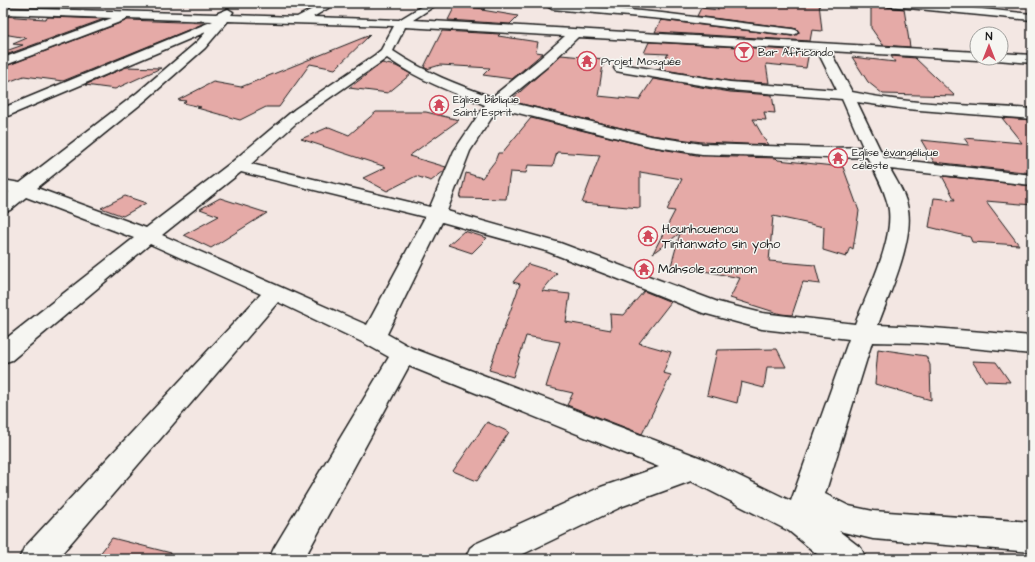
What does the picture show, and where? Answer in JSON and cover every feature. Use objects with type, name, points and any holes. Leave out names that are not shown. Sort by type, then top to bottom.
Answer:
[{"type":"street","points":[[34,12],[60,3]]},
{"type":"street","points":[[90,13],[120,3]]},
{"type":"street","points":[[299,19],[332,3]]},
{"type":"street","points":[[3,354],[148,236],[238,166],[300,112],[380,58],[386,52],[401,23],[434,3]]},
{"type":"street","points":[[888,3],[1032,16]]},
{"type":"street","points":[[3,206],[14,188],[142,96],[201,45],[221,19],[236,6]]},
{"type":"street","points":[[551,7],[665,12],[804,33]]},
{"type":"street","points":[[3,10],[16,12],[131,14],[221,19],[299,19],[401,23],[574,34],[820,41],[969,54]]},
{"type":"street","points":[[3,16],[16,12]]},
{"type":"street","points":[[3,62],[131,14]]},
{"type":"street","points":[[3,113],[221,19]]},
{"type":"street","points":[[524,30],[535,21]]},
{"type":"street","points":[[373,337],[436,214],[462,151],[494,103],[574,34]]},
{"type":"street","points":[[804,511],[863,333],[895,249],[899,219],[898,205],[820,41]]},
{"type":"street","points":[[386,52],[404,66],[446,85],[494,103],[650,141],[702,149],[832,153],[875,157],[1032,180]]},
{"type":"street","points":[[1009,58],[1032,59]]},
{"type":"street","points":[[621,68],[730,86],[847,95],[874,101],[907,105],[1032,114]]},
{"type":"street","points":[[238,166],[436,214],[553,247],[624,273],[711,308],[762,321],[863,333],[921,335],[1032,345]]},
{"type":"street","points":[[14,188],[148,236],[373,337],[403,354],[804,511],[873,525],[1032,537]]},
{"type":"street","points":[[36,559],[275,292]]},
{"type":"street","points":[[286,559],[403,354]]},
{"type":"street","points":[[482,559],[487,555],[612,496],[693,468]]},
{"type":"street","points":[[804,511],[849,559]]},
{"type":"building","points":[[760,3],[819,3],[822,31],[812,30],[810,41],[655,32],[661,20],[792,36],[799,33],[797,29],[792,28],[697,16],[701,8],[718,10],[717,4],[760,6]]},
{"type":"building","points":[[871,3],[882,3],[888,7],[904,9],[910,47],[883,45],[871,28]]},
{"type":"building","points":[[455,6],[485,9],[482,10],[518,16],[510,24],[448,20]]},
{"type":"building","points":[[3,16],[45,19],[49,17],[104,19],[3,56],[3,52],[23,45],[13,44],[27,38],[3,34]]},
{"type":"building","points":[[128,20],[205,23],[63,81],[24,76],[3,84],[3,67]]},
{"type":"building","points":[[442,31],[500,34],[498,36],[538,42],[536,52],[543,53],[512,79],[483,75],[490,68],[440,65],[427,69],[424,67]]},
{"type":"building","points":[[370,35],[335,69],[310,64],[279,107],[266,107],[240,120],[197,108],[201,107],[183,103],[186,101],[178,100],[213,82],[241,87]]},
{"type":"building","points":[[649,42],[809,51],[806,68],[766,64],[769,83],[730,81],[659,69],[668,54],[644,53]]},
{"type":"building","points":[[561,55],[604,59],[598,96],[639,100],[653,79],[730,92],[772,95],[775,113],[764,112],[766,120],[753,119],[768,145],[702,142],[650,135],[510,101]]},
{"type":"building","points":[[891,56],[915,58],[955,96],[883,94],[868,82],[852,57],[895,62]]},
{"type":"building","points":[[382,63],[396,66],[411,74],[388,93],[349,88]]},
{"type":"building","points":[[126,67],[161,68],[115,89],[85,85]]},
{"type":"building","points":[[376,112],[426,112],[459,120],[409,156],[446,167],[444,171],[431,181],[416,176],[387,191],[363,178],[386,167],[301,139],[329,127],[349,135]]},
{"type":"building","points":[[531,118],[650,147],[702,156],[776,158],[778,160],[843,167],[859,211],[853,249],[850,247],[846,257],[823,250],[824,227],[773,216],[769,261],[815,265],[820,284],[803,282],[792,315],[781,314],[730,298],[740,278],[671,266],[680,233],[653,253],[675,211],[667,210],[682,179],[640,172],[640,208],[582,203],[600,155],[557,152],[553,166],[528,165],[526,173],[510,172],[506,199],[460,198],[466,173],[482,178],[495,161],[498,153],[502,153]]},
{"type":"building","points":[[1002,118],[1032,120],[1032,173],[934,162],[921,140],[969,145],[964,138],[1022,143]]},
{"type":"building","points":[[942,176],[1032,186],[1032,205],[986,201],[1019,245],[972,242],[970,237],[929,227],[934,198],[955,200]]},
{"type":"building","points":[[125,196],[146,203],[123,216],[101,208]]},
{"type":"building","points":[[220,198],[267,213],[211,248],[184,235],[219,216],[200,209]]},
{"type":"building","points":[[464,231],[487,238],[472,253],[448,245]]},
{"type":"building","points":[[528,264],[557,273],[542,291],[570,294],[566,322],[611,330],[610,314],[624,315],[644,291],[671,302],[639,343],[671,352],[663,373],[671,375],[642,434],[567,405],[573,393],[546,387],[560,342],[526,336],[513,377],[489,370],[520,284],[513,282]]},
{"type":"building","points":[[777,349],[786,367],[767,367],[764,388],[741,382],[737,403],[707,395],[717,350]]},
{"type":"building","points":[[878,349],[926,356],[930,365],[931,400],[875,384]]},
{"type":"building","points":[[972,361],[996,362],[1010,382],[985,381]]},
{"type":"building","points":[[487,422],[509,432],[477,481],[453,471]]},
{"type":"building","points":[[112,538],[171,553],[170,559],[96,559]]},
{"type":"place","name":"Bar Africando","points":[[744,52]]},
{"type":"place","name":"Projet Mosquée","points":[[587,61]]},
{"type":"place","name":"Eglise biblique Saint Esprit","points":[[439,105]]},
{"type":"place","name":"Eglise évangélique céleste","points":[[838,158]]},
{"type":"place","name":"Hounhouenou Tintanwato sin yoho","points":[[648,236]]},
{"type":"place","name":"Mahsole zounnon","points":[[644,269]]}]
